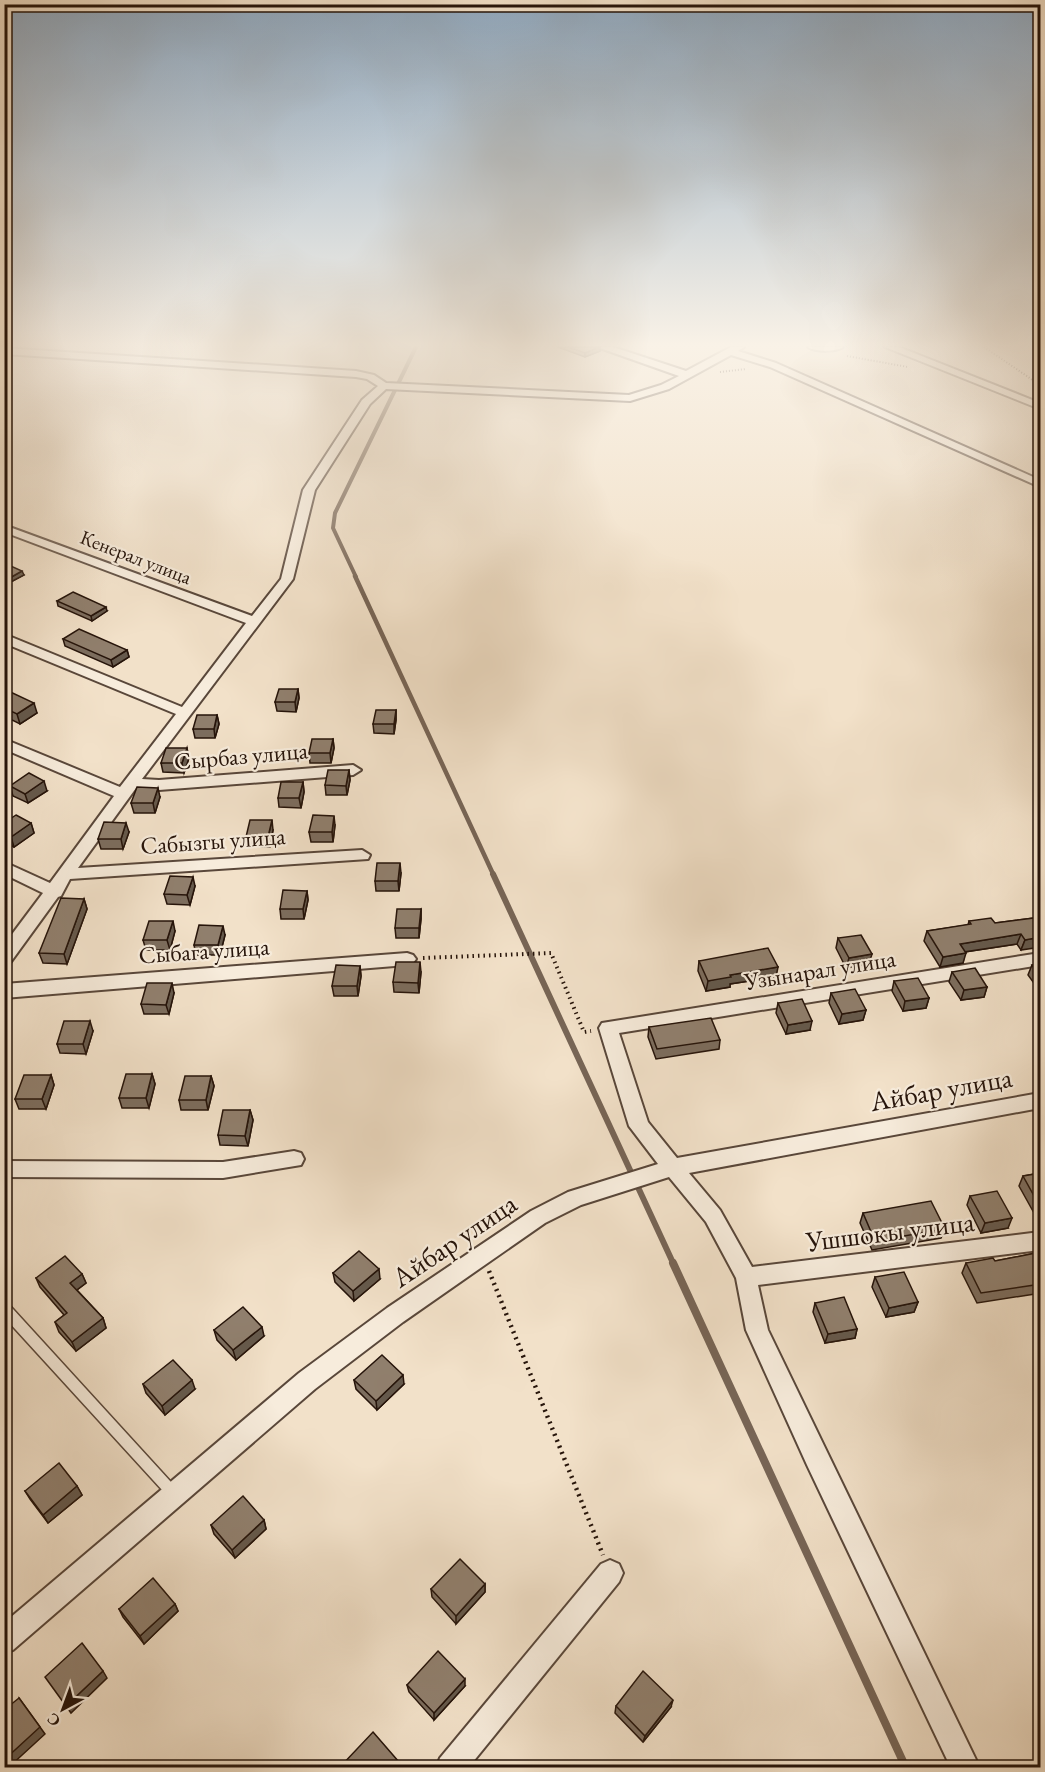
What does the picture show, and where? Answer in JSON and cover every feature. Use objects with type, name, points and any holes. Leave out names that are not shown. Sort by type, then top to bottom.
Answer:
[{"type":"street","points":[[4,959],[68,874],[128,788],[287,579],[294,562],[303,505],[309,490],[348,430]]},
{"type":"street","points":[[919,430],[1041,484]]},
{"type":"street","name":"Кенерал улица","points":[[4,528],[255,622]]},
{"type":"street","points":[[4,638],[185,712]]},
{"type":"street","name":"Сырбаз улица","points":[[4,742],[128,788],[353,770]]},
{"type":"street","name":"Сабызгы улица","points":[[68,874],[362,855]]},
{"type":"street","points":[[4,867],[55,891]]},
{"type":"street","name":"Сыбага улица","points":[[4,991],[407,959]]},
{"type":"street","name":"Узынарал улица","points":[[608,1028],[1041,959]]},
{"type":"street","points":[[608,1028],[639,1126],[713,1216],[746,1277],[758,1330],[815,1457],[966,1767]]},
{"type":"street","name":"Айбар улица","points":[[6,1635],[307,1381],[394,1316],[538,1217],[575,1198],[674,1167],[1041,1100]]},
{"type":"street","points":[[4,1169],[223,1170],[294,1159]]},
{"type":"street","name":"Ушшокы улица","points":[[746,1277],[1041,1241]]},
{"type":"street","points":[[450,1767],[610,1573]]},
{"type":"lane","points":[[4,1308],[174,1494]]},
{"type":"path","points":[[407,959],[551,953],[584,1032],[608,1028]]},
{"type":"path","points":[[483,1255],[610,1573]]},
{"type":"building","points":[[4,563],[22,571],[8,579],[4,577]]},
{"type":"building","points":[[73,592],[106,607],[91,616],[57,601]]},
{"type":"building","points":[[79,629],[127,650],[111,660],[63,639]]},
{"type":"building","points":[[4,689],[34,703],[17,714],[4,708]]},
{"type":"building","points":[[279,689],[298,689],[295,702],[275,702]]},
{"type":"building","points":[[376,710],[396,710],[394,724],[373,724]]},
{"type":"building","points":[[197,715],[217,715],[214,729],[193,729]]},
{"type":"building","points":[[312,739],[333,739],[330,753],[309,753]]},
{"type":"building","points":[[166,748],[187,748],[182,763],[161,763]]},
{"type":"building","points":[[328,770],[349,770],[346,786],[325,785]]},
{"type":"building","points":[[29,773],[44,781],[25,794],[10,786]]},
{"type":"building","points":[[281,782],[303,782],[299,798],[278,798]]},
{"type":"building","points":[[137,787],[158,788],[153,803],[131,803]]},
{"type":"building","points":[[16,815],[31,823],[11,837],[4,834],[4,823]]},
{"type":"building","points":[[313,815],[334,816],[332,832],[309,832]]},
{"type":"building","points":[[250,820],[272,820],[268,837],[246,837]]},
{"type":"building","points":[[104,822],[126,823],[121,839],[98,839]]},
{"type":"building","points":[[377,863],[400,863],[398,881],[375,881]]},
{"type":"building","points":[[170,876],[193,877],[187,895],[164,894]]},
{"type":"building","points":[[283,890],[307,891],[303,909],[280,909]]},
{"type":"building","points":[[61,898],[84,899],[64,954],[39,953]]},
{"type":"building","points":[[397,909],[421,909],[419,928],[395,928]]},
{"type":"building","points":[[991,918],[995,923],[1034,918],[1041,927],[1041,937],[1025,940],[1021,934],[960,944],[966,953],[943,957],[927,931],[971,924],[969,921]]},
{"type":"building","points":[[149,921],[173,921],[167,940],[143,940]]},
{"type":"building","points":[[199,925],[223,926],[218,945],[194,945]]},
{"type":"building","points":[[861,935],[872,954],[849,958],[838,938]]},
{"type":"building","points":[[768,948],[778,967],[730,975],[731,977],[708,981],[699,961]]},
{"type":"building","points":[[396,962],[420,962],[418,983],[393,982]]},
{"type":"building","points":[[1041,964],[1041,978],[1032,965]]},
{"type":"building","points":[[336,965],[360,966],[357,986],[332,986]]},
{"type":"building","points":[[975,968],[987,987],[964,990],[952,972]]},
{"type":"building","points":[[918,978],[929,998],[905,1001],[894,981]]},
{"type":"building","points":[[147,983],[172,983],[166,1005],[141,1004]]},
{"type":"building","points":[[855,989],[866,1010],[842,1014],[831,993]]},
{"type":"building","points":[[802,999],[812,1021],[788,1025],[778,1003]]},
{"type":"building","points":[[711,1018],[720,1040],[657,1049],[649,1027]]},
{"type":"building","points":[[64,1021],[90,1021],[83,1044],[57,1044]]},
{"type":"building","points":[[126,1074],[152,1074],[146,1098],[119,1098]]},
{"type":"building","points":[[24,1075],[51,1075],[42,1099],[15,1099]]},
{"type":"building","points":[[185,1076],[211,1076],[206,1100],[179,1100]]},
{"type":"building","points":[[223,1110],[250,1110],[245,1136],[218,1135]]},
{"type":"building","points":[[1041,1173],[1041,1203],[1038,1203],[1023,1176]]},
{"type":"building","points":[[997,1191],[1012,1218],[985,1223],[970,1196]]},
{"type":"building","points":[[931,1201],[945,1229],[875,1241],[863,1213]]},
{"type":"building","points":[[359,1251],[379,1269],[353,1291],[333,1273]]},
{"type":"building","points":[[1041,1252],[1041,1284],[981,1293],[966,1263],[993,1258],[995,1261]]},
{"type":"building","points":[[65,1256],[82,1274],[70,1283],[103,1318],[72,1342],[55,1322],[67,1313],[36,1278]]},
{"type":"building","points":[[904,1272],[918,1302],[889,1308],[875,1277]]},
{"type":"building","points":[[844,1297],[857,1329],[828,1334],[815,1303]]},
{"type":"building","points":[[243,1307],[262,1327],[233,1350],[214,1330]]},
{"type":"building","points":[[382,1355],[403,1375],[376,1401],[354,1380]]},
{"type":"building","points":[[173,1360],[192,1380],[162,1406],[143,1384]]},
{"type":"building","points":[[59,1463],[77,1486],[43,1515],[25,1491]]},
{"type":"building","points":[[243,1496],[264,1520],[232,1550],[211,1525]]},
{"type":"building","points":[[460,1559],[485,1584],[456,1616],[431,1589]]},
{"type":"building","points":[[153,1578],[175,1604],[140,1636],[119,1609]]},
{"type":"building","points":[[82,1643],[103,1671],[66,1706],[45,1677]]},
{"type":"building","points":[[438,1651],[465,1679],[434,1713],[407,1685]]},
{"type":"building","points":[[643,1671],[673,1700],[645,1736],[616,1706]]},
{"type":"building","points":[[19,1698],[40,1727],[4,1760],[4,1710]]},
{"type":"building","points":[[373,1732],[399,1762],[394,1767],[340,1767]]},
{"type":"waterway","points":[[356,577],[333,528],[335,513],[376,430]]},
{"type":"waterway","points":[[355,576],[494,876]]},
{"type":"waterway","points":[[493,874],[674,1265]]},
{"type":"waterway","points":[[673,1263],[906,1768]]}]
